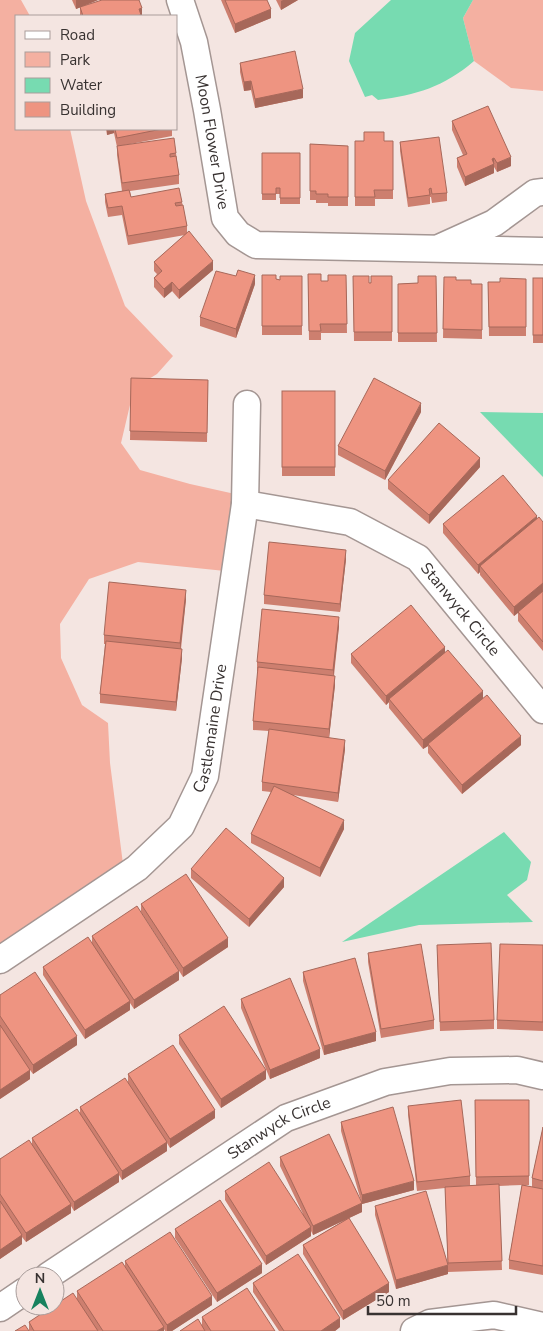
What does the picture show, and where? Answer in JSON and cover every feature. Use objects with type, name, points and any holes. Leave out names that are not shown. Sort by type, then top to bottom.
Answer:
[{"type":"street","name":"Moon Flower Drive","points":[[180,0],[194,42],[208,110],[224,218],[238,234],[256,245],[543,251]]},
{"type":"street","name":"Moon Flower Drive","points":[[434,250],[494,223],[535,193],[543,192]]},
{"type":"street","name":"Castlemaine Drive","points":[[0,960],[137,868],[181,826],[205,776],[244,504],[247,404]]},
{"type":"street","name":"Stanwyck Circle","points":[[244,504],[350,522],[418,558],[543,710]]},
{"type":"street","name":"Stanwyck Circle","points":[[63,1266],[286,1118],[385,1082],[450,1071],[517,1070],[543,1076]]},
{"type":"street","points":[[0,1308],[15,1298]]},
{"type":"street","points":[[414,1331],[430,1324],[494,1315],[543,1326]]},
{"type":"green space","points":[[0,0],[21,0],[29,15],[15,15],[15,130],[70,130],[86,201],[125,306],[173,356],[157,374],[134,388],[121,443],[140,470],[235,494],[225,571],[138,562],[89,579],[60,624],[61,658],[82,705],[108,723],[110,763],[123,864],[0,947]]},
{"type":"green space","points":[[473,0],[543,0],[543,91],[511,88],[474,61],[463,18]]},
{"type":"water","points":[[391,0],[473,0],[463,18],[474,61],[452,77],[417,92],[378,100],[372,95],[365,97],[349,61],[355,33]]},
{"type":"water","points":[[480,412],[543,413],[543,477]]},
{"type":"water","points":[[504,832],[531,862],[527,880],[507,895],[533,922],[419,925],[342,942]]},
{"type":"building","points":[[102,0],[139,0],[142,8],[139,9],[141,15],[83,15],[80,7]]},
{"type":"building","points":[[225,0],[267,0],[271,9],[235,24]]},
{"type":"building","points":[[295,51],[303,89],[255,99],[251,81],[244,82],[240,63]]},
{"type":"building","points":[[488,106],[511,157],[497,163],[494,158],[492,159],[494,164],[465,177],[457,158],[467,154],[452,121]]},
{"type":"building","points":[[115,130],[157,130],[117,138]]},
{"type":"building","points":[[364,132],[384,132],[384,141],[393,141],[393,190],[374,190],[375,197],[355,197],[355,141],[364,141]]},
{"type":"building","points":[[439,137],[447,193],[432,194],[431,188],[429,189],[430,195],[408,198],[400,142]]},
{"type":"building","points":[[174,138],[176,153],[170,154],[170,157],[176,156],[179,175],[122,183],[117,146]]},
{"type":"building","points":[[310,144],[348,146],[348,197],[328,197],[328,194],[316,194],[316,191],[310,191]]},
{"type":"building","points":[[262,153],[300,153],[300,198],[280,198],[280,188],[276,188],[276,194],[262,194]]},
{"type":"building","points":[[179,188],[182,202],[175,203],[176,206],[183,205],[187,226],[128,236],[122,206],[108,208],[105,194],[129,190],[131,197]]},
{"type":"building","points":[[189,231],[213,261],[179,290],[172,282],[164,289],[154,278],[162,271],[154,262]]},
{"type":"building","points":[[238,270],[255,275],[236,329],[200,317],[216,271],[236,276]]},
{"type":"building","points":[[308,274],[321,274],[321,281],[328,281],[328,275],[346,275],[347,324],[320,324],[321,331],[309,331]]},
{"type":"building","points":[[262,275],[276,275],[276,279],[280,280],[280,276],[302,276],[302,326],[262,326]]},
{"type":"building","points":[[353,276],[369,276],[369,283],[371,283],[371,276],[392,276],[392,332],[354,332]]},
{"type":"building","points":[[418,276],[436,276],[437,333],[398,333],[398,284],[418,283]]},
{"type":"building","points":[[444,277],[456,277],[456,280],[471,280],[471,284],[482,284],[482,330],[443,329]]},
{"type":"building","points":[[500,278],[526,279],[526,327],[489,327],[488,282],[500,282]]},
{"type":"building","points":[[533,278],[543,278],[543,335],[533,335]]},
{"type":"building","points":[[131,378],[208,380],[207,433],[130,431]]},
{"type":"building","points":[[374,378],[421,403],[385,471],[338,446]]},
{"type":"building","points":[[282,391],[335,391],[335,467],[282,467]]},
{"type":"building","points":[[439,423],[480,458],[429,515],[388,480]]},
{"type":"building","points":[[503,475],[537,516],[478,565],[443,524]]},
{"type":"building","points":[[539,517],[543,522],[543,583],[514,607],[480,566]]},
{"type":"building","points":[[269,542],[346,550],[340,604],[264,595]]},
{"type":"building","points":[[109,582],[186,590],[180,643],[104,635]]},
{"type":"building","points":[[543,591],[543,642],[518,612]]},
{"type":"building","points":[[411,605],[445,647],[386,696],[351,654]]},
{"type":"building","points":[[262,609],[339,617],[333,670],[257,662]]},
{"type":"building","points":[[106,641],[182,649],[176,702],[100,694]]},
{"type":"building","points":[[448,650],[483,691],[423,740],[389,699]]},
{"type":"building","points":[[258,667],[335,676],[329,729],[253,721]]},
{"type":"building","points":[[487,695],[521,736],[462,785],[428,744]]},
{"type":"building","points":[[269,729],[345,740],[338,793],[262,782]]},
{"type":"building","points":[[274,786],[344,820],[320,868],[251,834]]},
{"type":"building","points":[[226,828],[284,878],[249,919],[191,869]]},
{"type":"building","points":[[186,874],[228,938],[183,968],[141,904]]},
{"type":"building","points":[[137,906],[179,971],[134,1000],[92,936]]},
{"type":"building","points":[[88,937],[130,1001],[85,1030],[43,967]]},
{"type":"building","points":[[491,943],[494,1020],[440,1022],[437,945]]},
{"type":"building","points":[[421,944],[434,1020],[381,1029],[368,953]]},
{"type":"building","points":[[500,944],[543,945],[543,1022],[497,1020]]},
{"type":"building","points":[[355,958],[376,1032],[324,1046],[303,972]]},
{"type":"building","points":[[35,972],[77,1036],[33,1065],[0,1016],[0,995]]},
{"type":"building","points":[[290,978],[320,1049],[270,1070],[241,999]]},
{"type":"building","points":[[224,1006],[266,1070],[221,1099],[179,1035]]},
{"type":"building","points":[[0,1025],[30,1070],[0,1090]]},
{"type":"building","points":[[173,1045],[215,1110],[170,1139],[128,1074]]},
{"type":"building","points":[[125,1078],[167,1142],[122,1171],[80,1107]]},
{"type":"building","points":[[461,1100],[470,1176],[417,1182],[408,1106]]},
{"type":"building","points":[[475,1100],[529,1100],[529,1176],[476,1177]]},
{"type":"building","points":[[393,1107],[414,1181],[362,1195],[341,1122]]},
{"type":"building","points":[[77,1109],[119,1173],[74,1202],[32,1138]]},
{"type":"building","points":[[543,1127],[543,1181],[532,1178]]},
{"type":"building","points":[[329,1134],[362,1203],[313,1226],[280,1157]]},
{"type":"building","points":[[29,1140],[71,1204],[26,1233],[0,1194],[0,1159]]},
{"type":"building","points":[[269,1162],[311,1227],[266,1256],[225,1191]]},
{"type":"building","points":[[499,1184],[502,1261],[448,1263],[445,1187]]},
{"type":"building","points":[[522,1185],[543,1189],[543,1266],[509,1260]]},
{"type":"building","points":[[426,1191],[448,1265],[396,1280],[375,1206]]},
{"type":"building","points":[[220,1200],[262,1264],[217,1293],[175,1229]]},
{"type":"building","points":[[0,1201],[22,1235],[0,1250]]},
{"type":"building","points":[[349,1218],[389,1283],[343,1311],[303,1245]]},
{"type":"building","points":[[170,1232],[212,1296],[167,1325],[125,1261]]},
{"type":"building","points":[[298,1254],[340,1318],[321,1331],[284,1331],[253,1283]]},
{"type":"building","points":[[122,1262],[164,1327],[157,1331],[103,1331],[77,1291]]},
{"type":"building","points":[[247,1288],[275,1331],[211,1331],[202,1317]]},
{"type":"building","points":[[73,1293],[98,1331],[34,1331],[29,1322],[38,1316],[65,1316],[65,1298]]},
{"type":"building","points":[[198,1319],[205,1331],[180,1331]]},
{"type":"building","points":[[25,1325],[29,1331],[15,1331]]}]
